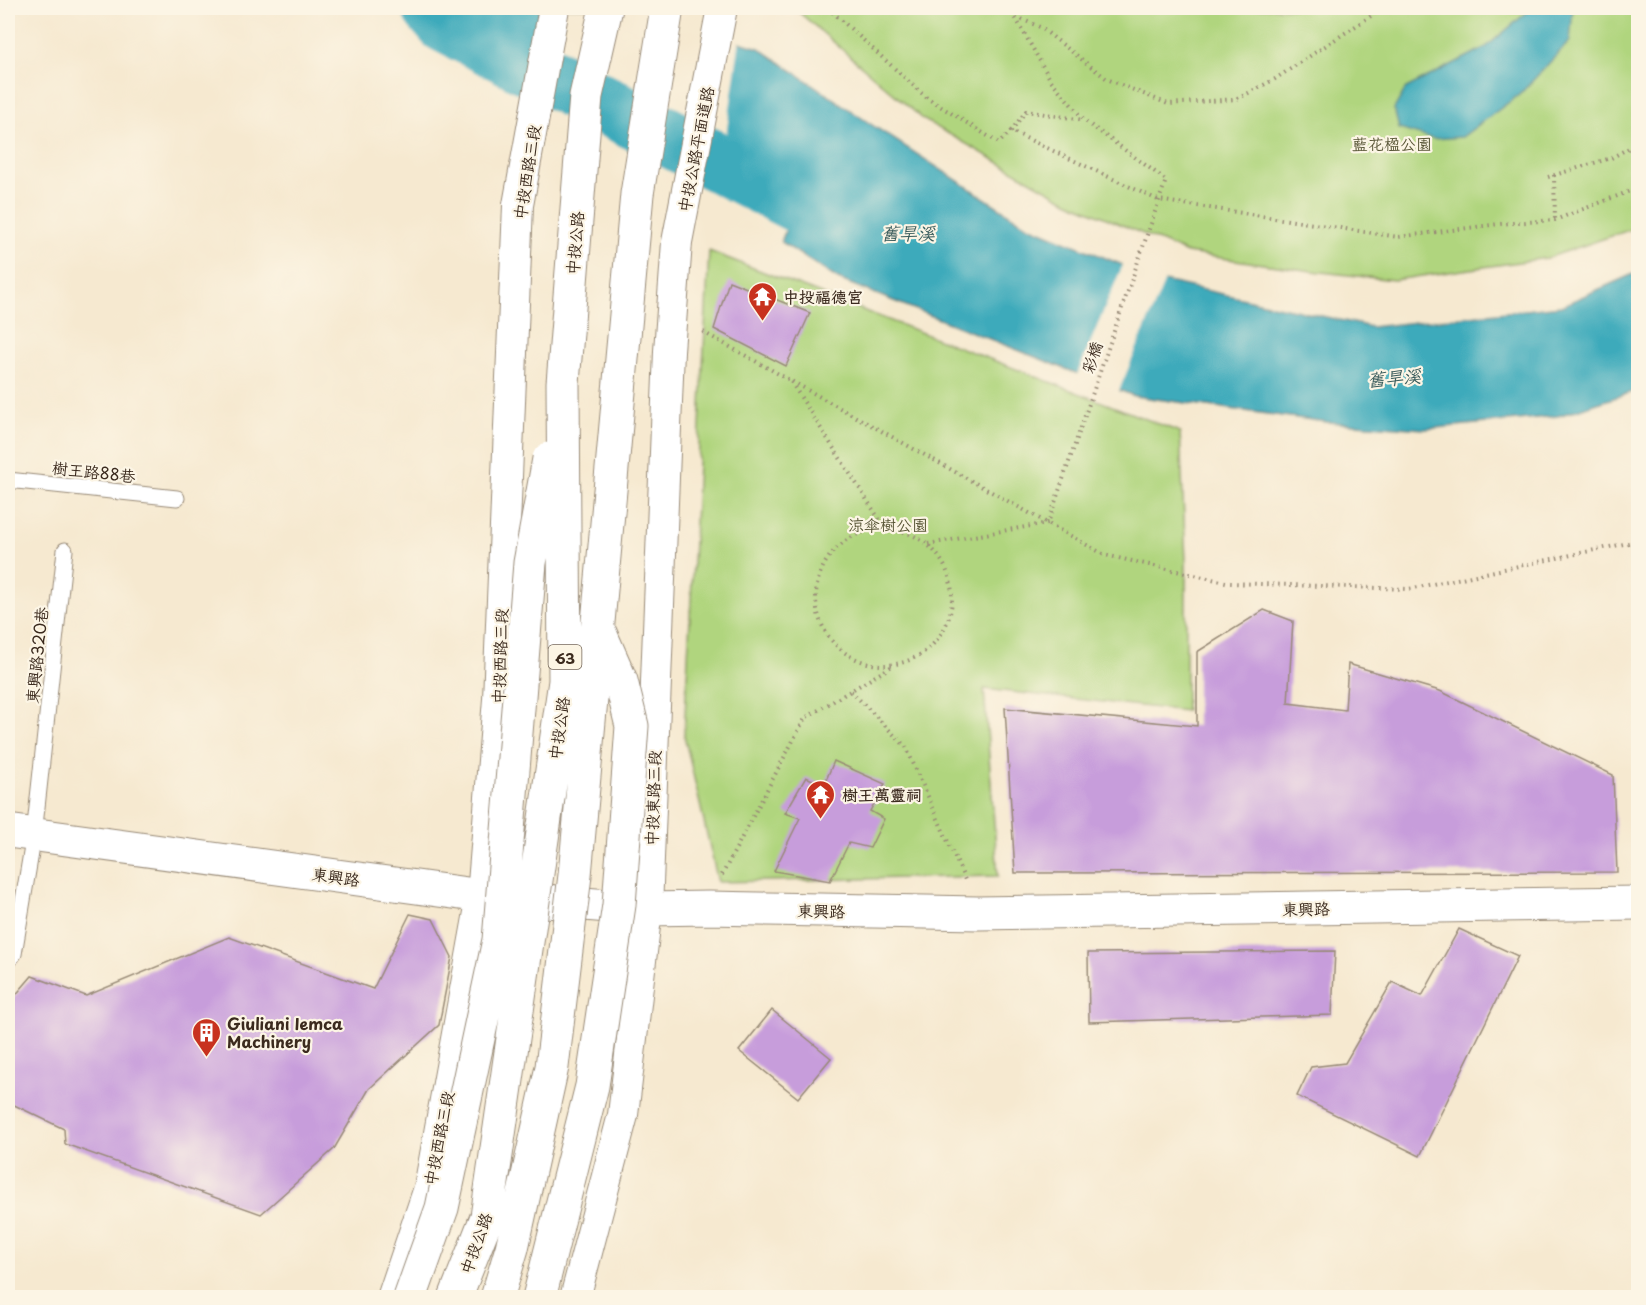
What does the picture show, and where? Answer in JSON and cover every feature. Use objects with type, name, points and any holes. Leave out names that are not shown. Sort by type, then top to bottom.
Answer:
[{"type":"main road","name":"中投公路","points":[[455,1298],[487,1217],[565,681],[563,383],[586,96],[606,8]]},
{"type":"main road","name":"中投公路","points":[[497,1298],[512,1248],[552,1067],[575,875],[599,629],[637,194],[667,8]]},
{"type":"main road","points":[[410,1298],[441,1209],[499,940],[530,563],[563,383]]},
{"type":"main road","points":[[539,1298],[592,1086],[619,904],[632,726],[621,681],[599,629]]},
{"type":"main road","name":"東興路","points":[[21,833],[482,896],[647,909],[978,913],[1638,903]]},
{"type":"street","name":"中投西路三段","points":[[392,1298],[429,1188],[482,896],[498,699],[518,205],[554,8]]},
{"type":"street","name":"中投公路平面道路","points":[[674,292],[677,242],[722,8]]},
{"type":"street","name":"中投東路三段","points":[[575,1298],[623,1115],[647,909],[669,351],[674,292]]},
{"type":"lane","name":"樹王路88巷","points":[[8,480],[177,498]]},
{"type":"lane","name":"東興路320巷","points":[[8,962],[14,954],[21,833],[65,550]]},
{"type":"path","points":[[828,8],[927,98],[999,143],[1026,111],[1085,121]]},
{"type":"path","points":[[1010,8],[1050,79],[1085,121]]},
{"type":"path","points":[[1015,16],[1040,27],[1107,79],[1168,104],[1237,99],[1275,79],[1383,8]]},
{"type":"path","name":"彩橋","points":[[1048,523],[1166,180],[1085,121]]},
{"type":"path","points":[[1011,131],[1158,200],[1398,237],[1499,224],[1555,220],[1638,188]]},
{"type":"path","points":[[1555,220],[1555,186],[1554,174],[1548,177],[1558,174],[1590,165],[1611,158],[1638,143]]},
{"type":"path","points":[[710,336],[1104,555],[1230,583],[1409,589],[1638,541]]},
{"type":"path","points":[[791,382],[885,528]]},
{"type":"path","points":[[928,544],[1048,523]]},
{"type":"path","points":[[709,908],[718,882],[805,718],[894,665],[915,658],[933,645],[946,627],[952,606],[951,584],[943,562],[928,544],[908,532],[885,528],[862,531],[842,542],[826,560],[817,581],[815,604],[821,625],[834,644],[851,658],[872,665],[894,665]]},
{"type":"path","points":[[851,691],[906,747],[978,913]]},
{"type":"green space","name":"藍花楹公園","points":[[794,8],[1638,8],[1638,227],[1547,258],[1394,280],[1187,253],[1067,201],[924,120]]},
{"type":"green space","name":"涼傘樹公園","points":[[709,251],[1180,432],[1186,561],[1186,711],[984,689],[998,876],[718,882],[684,735]]},
{"type":"water","name":"舊旱溪","points":[[401,8],[628,8],[759,48],[1026,225],[1159,280],[1371,327],[1561,306],[1638,272],[1638,390],[1558,416],[1425,429],[1327,422],[1134,396],[838,279],[781,242],[787,227],[813,239],[840,206],[802,173],[472,64],[434,41]]},
{"type":"water","points":[[1532,8],[1573,8],[1570,41],[1520,94],[1462,137],[1433,139],[1399,129],[1394,109],[1406,88],[1486,47]]},
{"type":"pier","points":[[545,8],[638,8],[740,39],[724,150],[532,87]]},
{"type":"pier","points":[[1124,262],[1166,278],[1118,393],[1076,377]]},
{"type":"building","name":"中投福德宮","points":[[729,281],[810,313],[786,366],[714,329]]},
{"type":"building","points":[[1264,610],[1293,621],[1288,703],[1345,710],[1348,664],[1440,691],[1613,775],[1617,872],[1015,873],[1005,708],[1197,726],[1197,652]]},
{"type":"building","points":[[834,761],[885,784],[870,811],[884,819],[870,848],[849,843],[830,881],[774,871],[800,818],[785,813],[806,777],[824,785]]},
{"type":"building","name":"Giuliani Iemca Machinery","points":[[410,914],[433,919],[452,957],[439,1025],[369,1089],[334,1149],[261,1214],[65,1144],[64,1129],[8,1102],[8,1004],[32,976],[86,996],[229,937],[373,989]]},
{"type":"building","points":[[1459,929],[1518,956],[1420,1156],[1297,1096],[1311,1067],[1345,1063],[1392,982],[1422,996]]},
{"type":"building","points":[[1335,951],[1332,1015],[1089,1022],[1088,953]]},
{"type":"building","points":[[772,1010],[831,1058],[798,1098],[739,1051]]},
{"type":"waterway","name":"舊旱溪","points":[[432,8],[445,23],[903,257]]},
{"type":"place","name":"中投福德宮","points":[[762,322]]},
{"type":"place","name":"樹王萬靈祠","points":[[821,820]]},
{"type":"place","name":"Giuliani Iemca Machinery","points":[[206,1058]]}]
